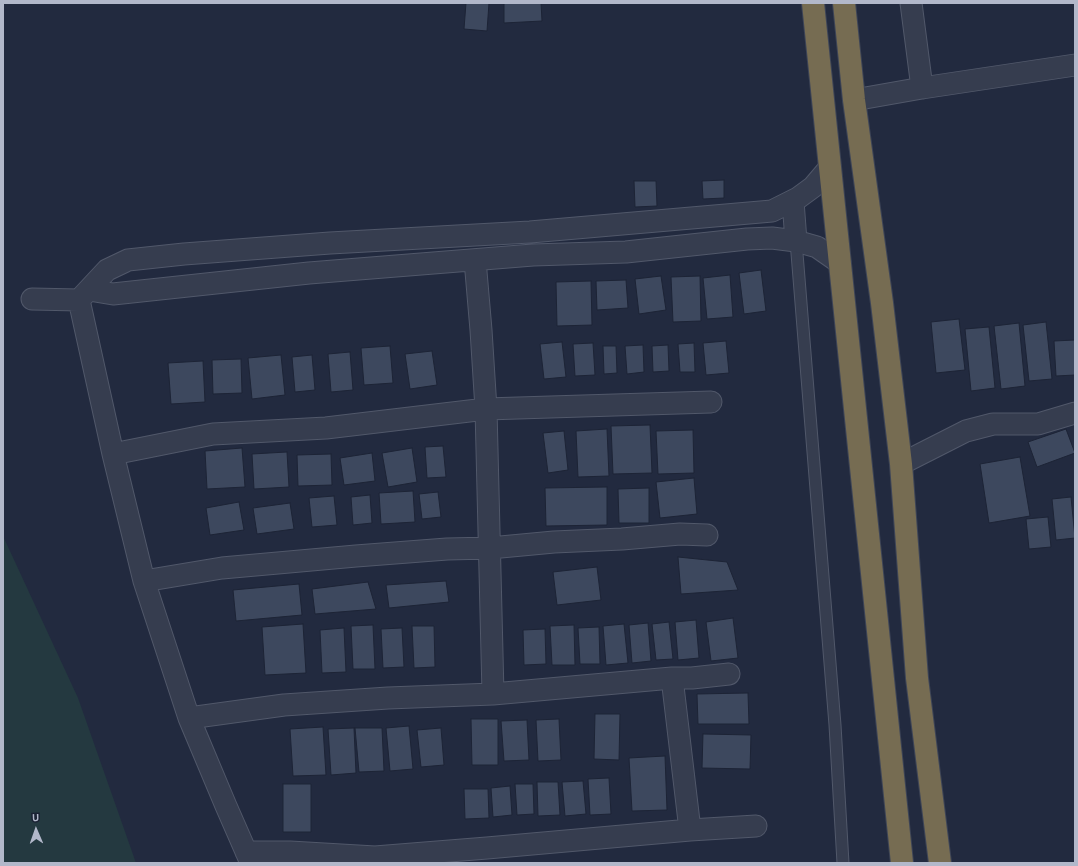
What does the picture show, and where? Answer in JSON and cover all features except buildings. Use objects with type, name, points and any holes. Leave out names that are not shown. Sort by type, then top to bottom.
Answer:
[{"type":"highway","points":[[813,3],[902,863]]},
{"type":"highway","points":[[844,3],[854,100],[882,303],[901,464],[917,678],[940,863]]},
{"type":"street","points":[[912,3],[922,88]]},
{"type":"street","points":[[854,100],[922,88],[1075,65]]},
{"type":"street","points":[[84,295],[107,270],[128,260],[192,253],[330,243],[530,232],[772,211],[793,201],[813,187],[830,167]]},
{"type":"street","points":[[793,201],[796,241]]},
{"type":"street","points":[[530,232],[533,255]]},
{"type":"street","points":[[32,299],[113,294],[309,273],[533,255],[626,252],[747,239],[772,238],[796,241],[817,247],[840,263]]},
{"type":"street","points":[[409,239],[411,265]]},
{"type":"street","points":[[475,260],[486,410],[493,694]]},
{"type":"street","points":[[84,295],[113,454],[144,581],[189,718],[248,858],[290,852],[373,860],[487,848],[690,830],[756,826]]},
{"type":"street","points":[[113,454],[213,434],[326,428],[486,410],[712,402]]},
{"type":"street","points":[[901,464],[966,431],[993,424],[1038,424],[1075,414]]},
{"type":"street","points":[[144,581],[222,568],[356,556],[680,534],[707,535]]},
{"type":"street","points":[[189,718],[284,705],[388,698],[493,694],[729,674]]},
{"type":"street","points":[[672,678],[690,830]]},
{"type":"lane","points":[[796,241],[834,717],[843,863]]},
{"type":"shaded area","points":[[3,536],[78,698],[136,863],[3,863]]}]
